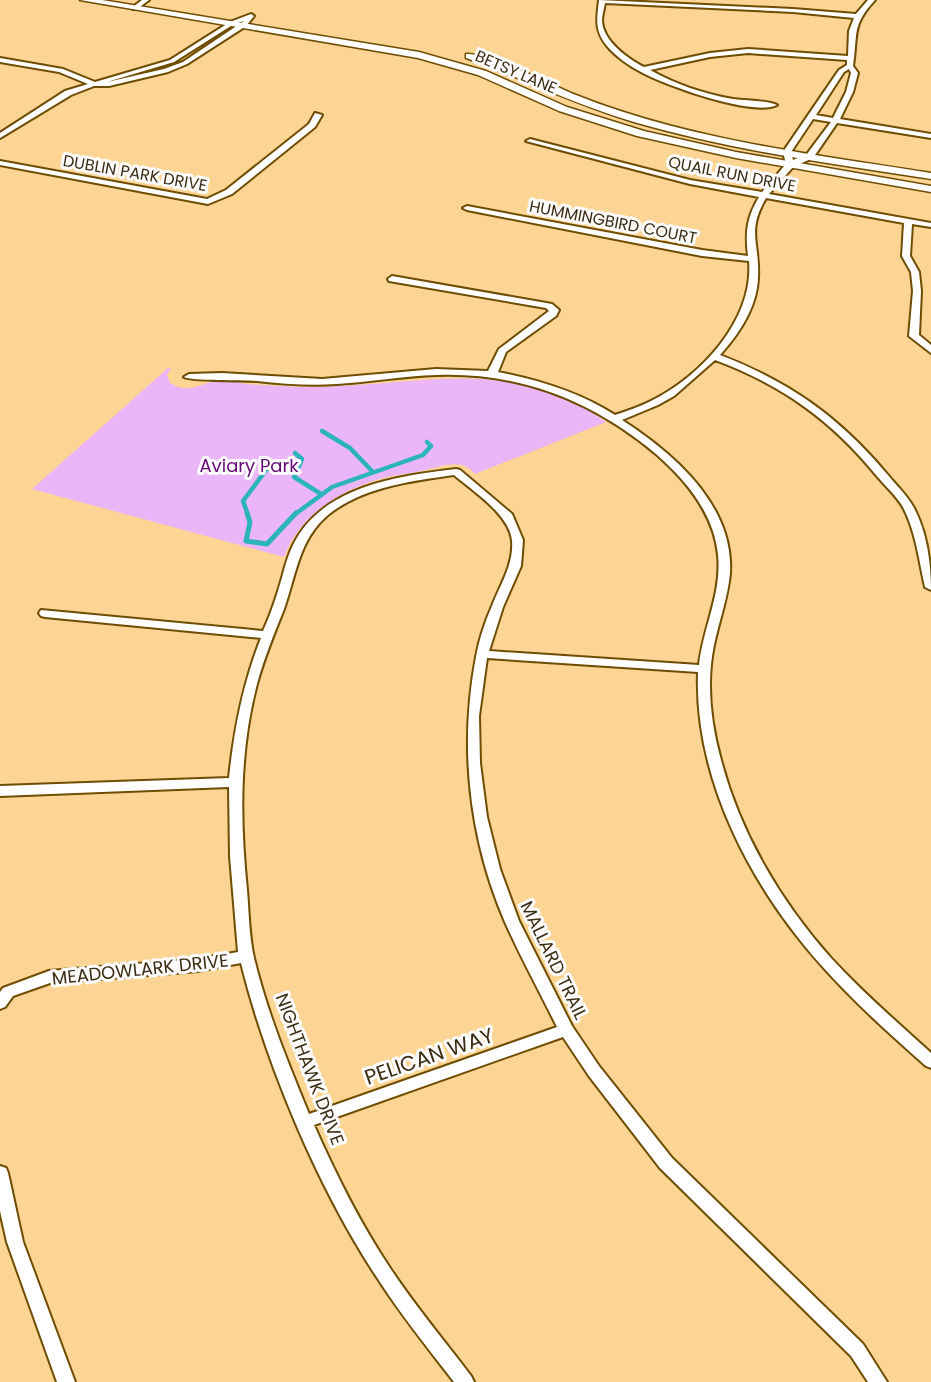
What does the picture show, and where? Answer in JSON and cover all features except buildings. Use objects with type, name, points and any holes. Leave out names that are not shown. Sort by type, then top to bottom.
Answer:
[{"type":"main road","name":"BETSY LANE","points":[[85,0],[232,23],[247,21],[346,31]]},
{"type":"main road","name":"BETSY LANE","points":[[147,0],[449,62],[482,73],[563,109],[641,134],[790,165],[931,189]]},
{"type":"main road","points":[[384,37],[443,49]]},
{"type":"main road","name":"BETSY LANE","points":[[455,52],[514,71],[597,107],[682,132],[931,176]]},
{"type":"street","points":[[135,8],[147,0]]},
{"type":"street","points":[[615,419],[654,403],[673,391],[713,356],[736,327],[754,285],[748,224],[764,195],[790,165],[810,156],[834,120],[854,83],[855,73],[850,62],[850,33],[856,16],[872,0]]},
{"type":"street","points":[[773,105],[759,107],[719,98],[681,87],[641,70],[619,54],[606,38],[597,13],[602,1],[687,8],[795,10],[856,16]]},
{"type":"street","points":[[0,60],[61,70],[97,85],[137,79],[174,68],[219,43],[247,21]]},
{"type":"street","points":[[0,136],[68,93],[165,64],[232,23]]},
{"type":"street","points":[[206,40],[219,43]]},
{"type":"street","points":[[641,70],[710,55],[748,51],[850,62]]},
{"type":"street","points":[[790,165],[787,152],[841,71],[850,62]]},
{"type":"street","points":[[165,64],[174,68]]},
{"type":"street","name":"DUBLIN PARK DRIVE","points":[[0,163],[208,202],[229,192],[312,125],[318,116]]},
{"type":"street","points":[[810,116],[928,135],[931,126]]},
{"type":"street","name":"QUAIL RUN DRIVE","points":[[530,141],[622,166],[931,225]]},
{"type":"street","name":"HUMMINGBIRD COURT","points":[[467,208],[702,253],[753,260]]},
{"type":"street","points":[[908,221],[906,256],[915,272],[917,291],[914,336],[931,350]]},
{"type":"street","points":[[392,279],[550,306],[554,310],[553,314],[502,351],[492,374]]},
{"type":"street","points":[[713,356],[747,368],[786,387],[822,414],[867,456],[908,508],[931,587]]},
{"type":"street","points":[[189,377],[220,374],[319,382],[440,372],[492,374],[526,380],[570,394],[615,419],[678,468],[693,485],[715,522],[723,552],[724,584],[704,669],[714,762],[741,834],[784,908],[845,982],[931,1062]]},
{"type":"street","name":"NIGHTHAWK DRIVE","points":[[456,472],[405,478],[355,494],[321,516],[300,541],[285,593],[253,673],[244,713],[233,782],[233,841],[247,956],[270,1036],[305,1122],[335,1189],[397,1294],[464,1382]]},
{"type":"street","name":"MALLARD TRAIL","points":[[456,472],[508,516],[518,540],[515,566],[497,607],[482,653],[472,716],[480,817],[512,921],[566,1030],[594,1071],[666,1163],[857,1350],[878,1382]]},
{"type":"street","points":[[45,613],[267,635]]},
{"type":"street","points":[[482,653],[576,662],[616,660],[704,669]]},
{"type":"street","points":[[0,791],[233,782]]},
{"type":"street","name":"MEADOWLARK DRIVE","points":[[0,1003],[8,992],[49,977],[198,965],[247,956]]},
{"type":"street","name":"PELICAN WAY","points":[[305,1122],[566,1030]]},
{"type":"street","points":[[0,1173],[15,1242],[66,1382]]},
{"type":"green space","name":"Aviary Park","points":[[168,368],[171,369],[167,374],[170,383],[185,388],[221,380],[287,387],[350,386],[426,380],[499,381],[535,387],[570,401],[606,422],[475,474],[465,466],[448,465],[387,477],[355,488],[312,515],[291,541],[284,557],[32,489]]},
{"type":"waterway","points":[[322,431],[350,448],[372,471]]},
{"type":"waterway","points":[[294,515],[332,487],[423,455],[431,446],[427,442]]},
{"type":"waterway","points":[[295,453],[302,459],[294,477],[321,494]]},
{"type":"waterway","points":[[248,515],[243,501],[267,469]]},
{"type":"waterway","points":[[247,513],[250,522],[246,541],[267,544],[294,515]]}]
